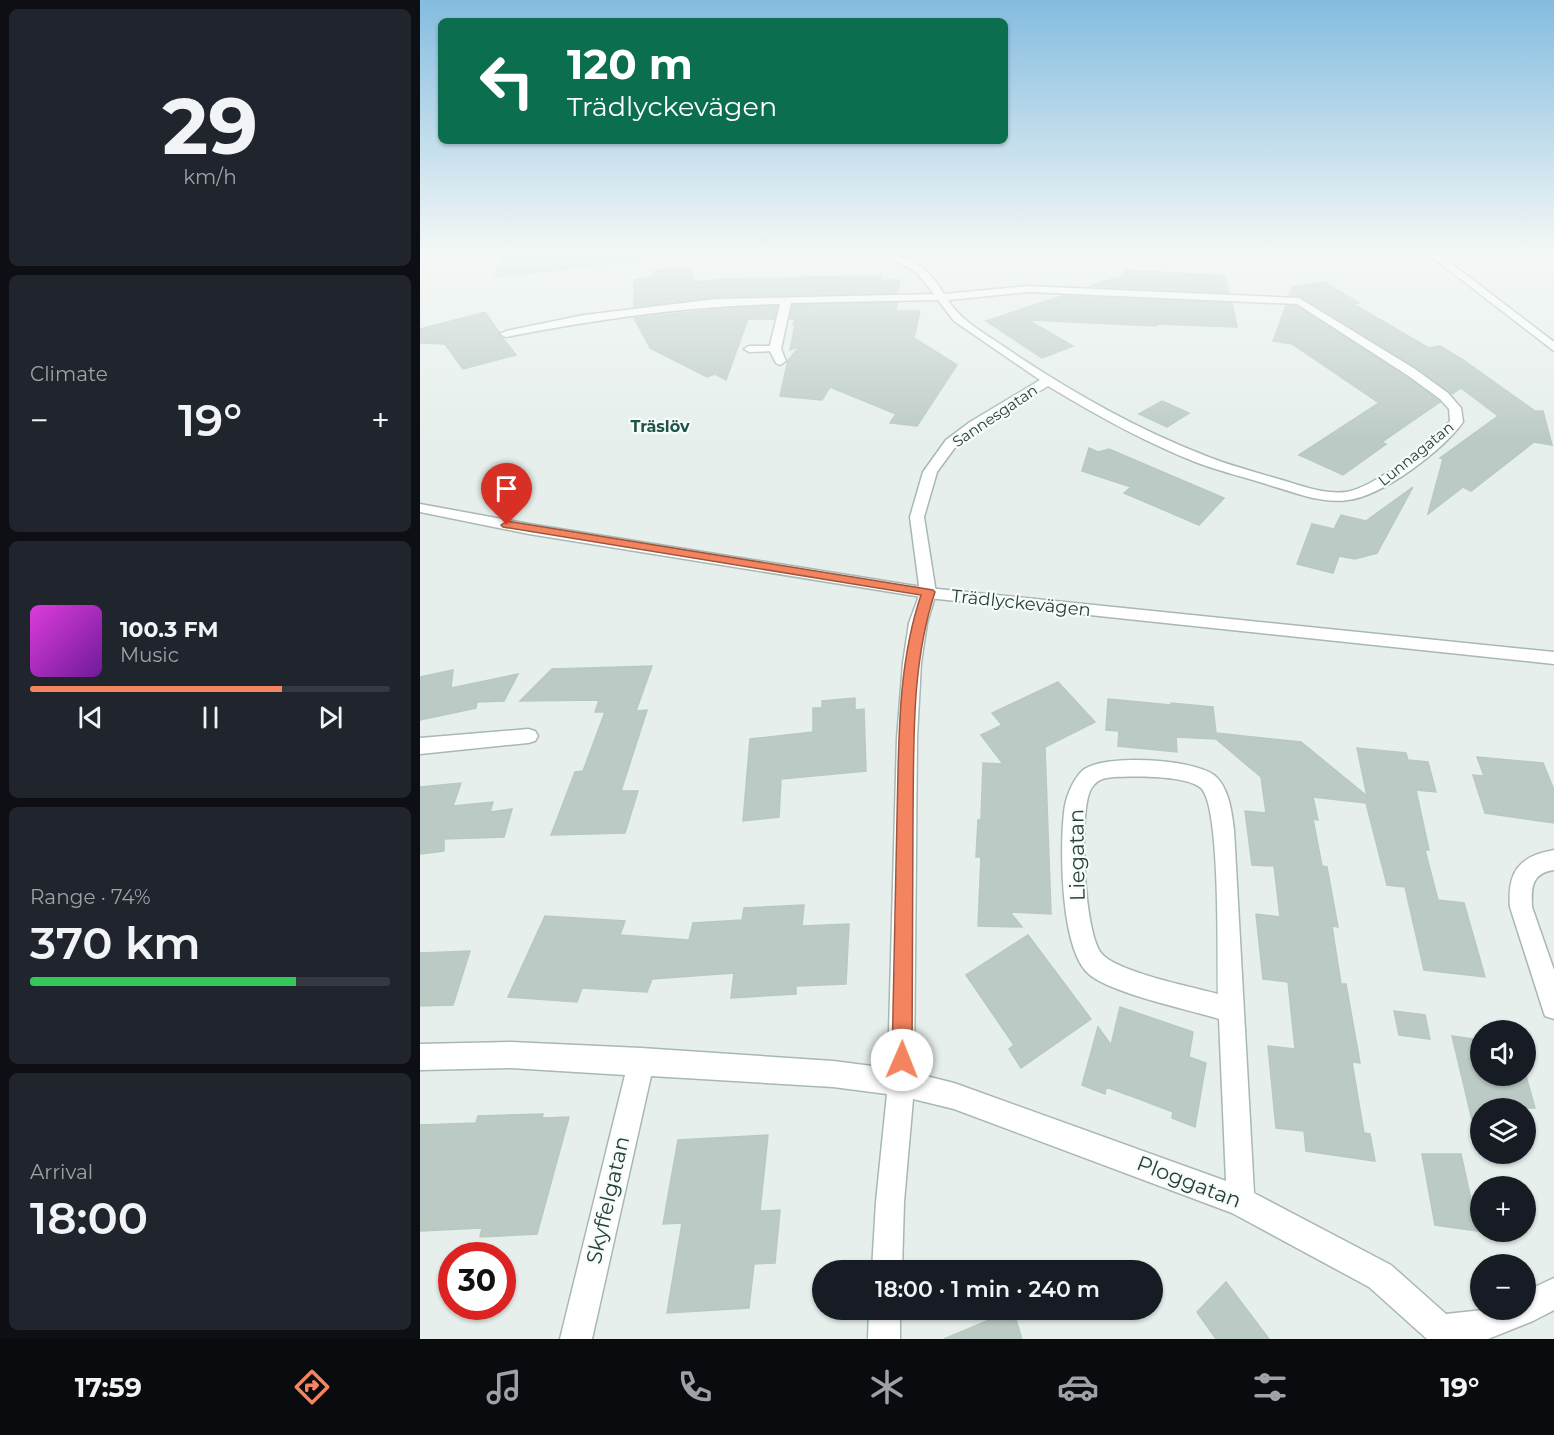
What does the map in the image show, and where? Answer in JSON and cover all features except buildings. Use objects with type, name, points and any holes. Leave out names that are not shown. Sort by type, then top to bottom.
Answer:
[{"type":"street","points":[[506,334],[596,316]]},
{"type":"street","points":[[780,361],[775,349],[782,316]]},
{"type":"street","name":"Lunnagatan","points":[[956,316],[989,342],[1049,380],[1126,424],[1194,457],[1301,490],[1337,497],[1363,494],[1452,430],[1457,422],[1455,408],[1444,396],[1411,372],[1323,316]]},
{"type":"street","points":[[1513,316],[1554,348]]},
{"type":"street","name":"Sannesgatan","points":[[928,592],[917,517],[930,472],[951,443],[975,425],[1049,380]]},
{"type":"street","name":"Trädlyckevägen","points":[[420,508],[529,529],[928,592],[1554,658]]},
{"type":"street","points":[[887,1260],[890,1202],[902,1083],[907,738],[912,663],[918,623],[928,592]]},
{"type":"street","points":[[420,746],[528,736]]},
{"type":"street","name":"Liegatan","points":[[1231,1010],[1118,977],[1102,970],[1091,960],[1078,924],[1074,812],[1077,795],[1094,773],[1118,768],[1187,773],[1201,777],[1210,784],[1222,820],[1231,1010],[1241,1151],[1240,1201]]},
{"type":"street","points":[[1554,860],[1533,867],[1521,880],[1519,891],[1521,907],[1554,1007]]},
{"type":"street","points":[[420,1057],[511,1056],[641,1061],[833,1074],[902,1083]]},
{"type":"street","name":"Skyffelgatan","points":[[576,1339],[641,1061]]},
{"type":"street","name":"Ploggatan","points":[[902,1083],[954,1096],[1006,1114],[1240,1201],[1380,1276],[1443,1334]]},
{"type":"street","points":[[1536,1303],[1554,1293]]},
{"type":"street","points":[[884,1339],[885,1320]]},
{"type":"street","points":[[1443,1334],[1478,1327],[1496,1320]]},
{"type":"lane","points":[[749,349],[775,349]]},
{"type":"district","name":"Träslöv","points":[[660,426]]},
{"type":"route","points":[[507,525],[928,592],[918,623],[912,663],[907,738],[902,1060]]}]
